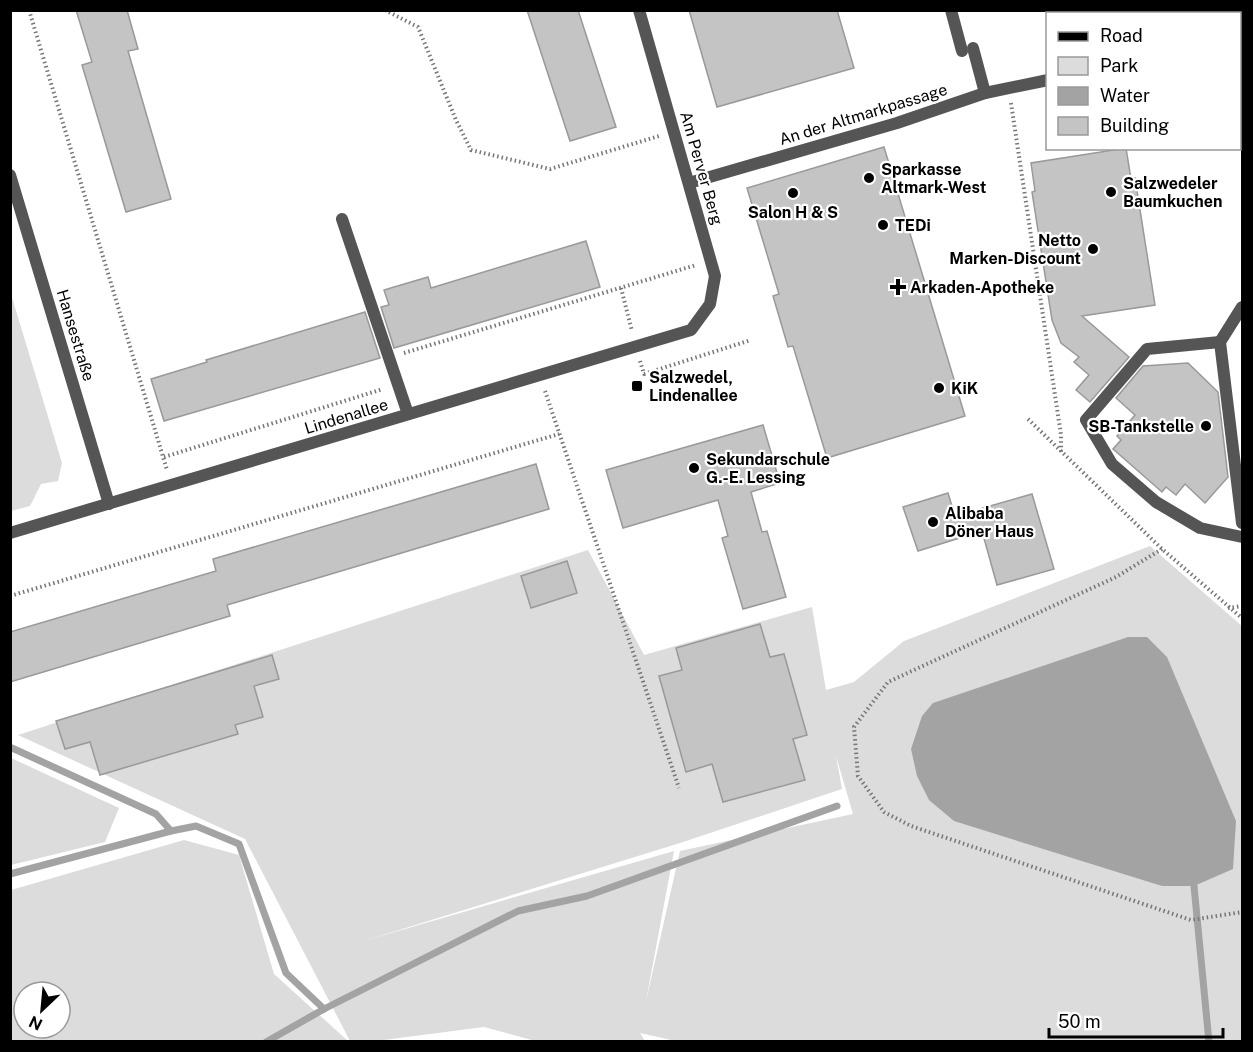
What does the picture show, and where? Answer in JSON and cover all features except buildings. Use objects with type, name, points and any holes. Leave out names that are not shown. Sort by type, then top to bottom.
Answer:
[{"type":"street","name":"Am Perver Berg","points":[[639,10],[715,276],[710,304],[691,330]]},
{"type":"street","points":[[951,10],[986,93]]},
{"type":"street","name":"An der Altmarkpassage","points":[[689,183],[897,123],[986,93],[1046,80]]},
{"type":"street","name":"Hansestraße","points":[[10,175],[109,504]]},
{"type":"street","points":[[342,219],[408,414]]},
{"type":"street","points":[[1242,307],[1220,342],[1242,523]]},
{"type":"street","name":"Lindenallee","points":[[10,533],[691,330]]},
{"type":"street","points":[[1220,342],[1147,350],[1086,420],[1112,464],[1156,502],[1200,528],[1242,537]]},
{"type":"path","points":[[29,10],[172,485]]},
{"type":"path","points":[[385,10],[418,27],[456,120],[471,150],[550,169],[674,132]]},
{"type":"path","points":[[1008,88],[1061,435],[1061,453]]},
{"type":"path","points":[[389,358],[711,261]]},
{"type":"path","points":[[539,375],[679,788]]},
{"type":"path","points":[[164,458],[398,384]]},
{"type":"path","points":[[1028,419],[1162,549],[1242,618]]},
{"type":"path","points":[[10,596],[559,434]]},
{"type":"path","points":[[1162,549],[1116,577],[888,682],[854,727],[858,776],[884,812],[912,826],[1191,920],[1242,912]]},
{"type":"path","points":[[1228,608],[1242,606]]},
{"type":"green space","points":[[11,294],[62,463],[58,481],[41,484],[30,506],[11,511]]},
{"type":"green space","points":[[1150,546],[1242,626],[1242,1041],[680,1042],[640,1033],[645,1041],[539,1042],[484,1027],[376,1041],[350,1041],[245,839],[18,735],[588,550],[644,655],[812,607],[826,690],[854,682],[904,641]],"holes":[[[836,756],[853,814],[680,851],[646,1001],[674,851],[367,940],[680,843],[842,789]]]},
{"type":"green space","points":[[11,758],[119,808],[105,842],[11,865]]},
{"type":"green space","points":[[184,840],[239,855],[274,974],[348,1041],[11,1041],[11,890]]},
{"type":"water","points":[[1128,637],[1147,637],[1167,657],[1236,821],[1233,869],[1194,886],[1162,886],[954,821],[929,800],[917,776],[911,749],[922,716],[933,703]]},
{"type":"waterway","points":[[12,748],[156,814],[171,831]]},
{"type":"waterway","points":[[266,1042],[324,1009],[518,911],[587,896],[837,806]]},
{"type":"waterway","points":[[10,874],[196,826],[239,844],[286,973],[324,1009]]},
{"type":"waterway","points":[[1194,886],[1209,1042]]},
{"type":"place","name":"Sparkasse Altmark-West","points":[[869,178]]},
{"type":"place","name":"Salzwedeler Baumkuchen","points":[[1111,192]]},
{"type":"place","name":"Salon H & S","points":[[793,193]]},
{"type":"place","name":"TEDi","points":[[883,225]]},
{"type":"place","name":"Netto Marken-Discount","points":[[1093,249]]},
{"type":"place","name":"Arkaden-Apotheke","points":[[898,287]]},
{"type":"place","name":"Salzwedel, Lindenallee","points":[[637,386]]},
{"type":"place","name":"KiK","points":[[939,388]]},
{"type":"place","name":"SB-Tankstelle","points":[[1206,426]]},
{"type":"place","name":"Sekundarschule G.-E. Lessing","points":[[694,468]]},
{"type":"place","name":"Alibaba Döner Haus","points":[[933,522]]}]
